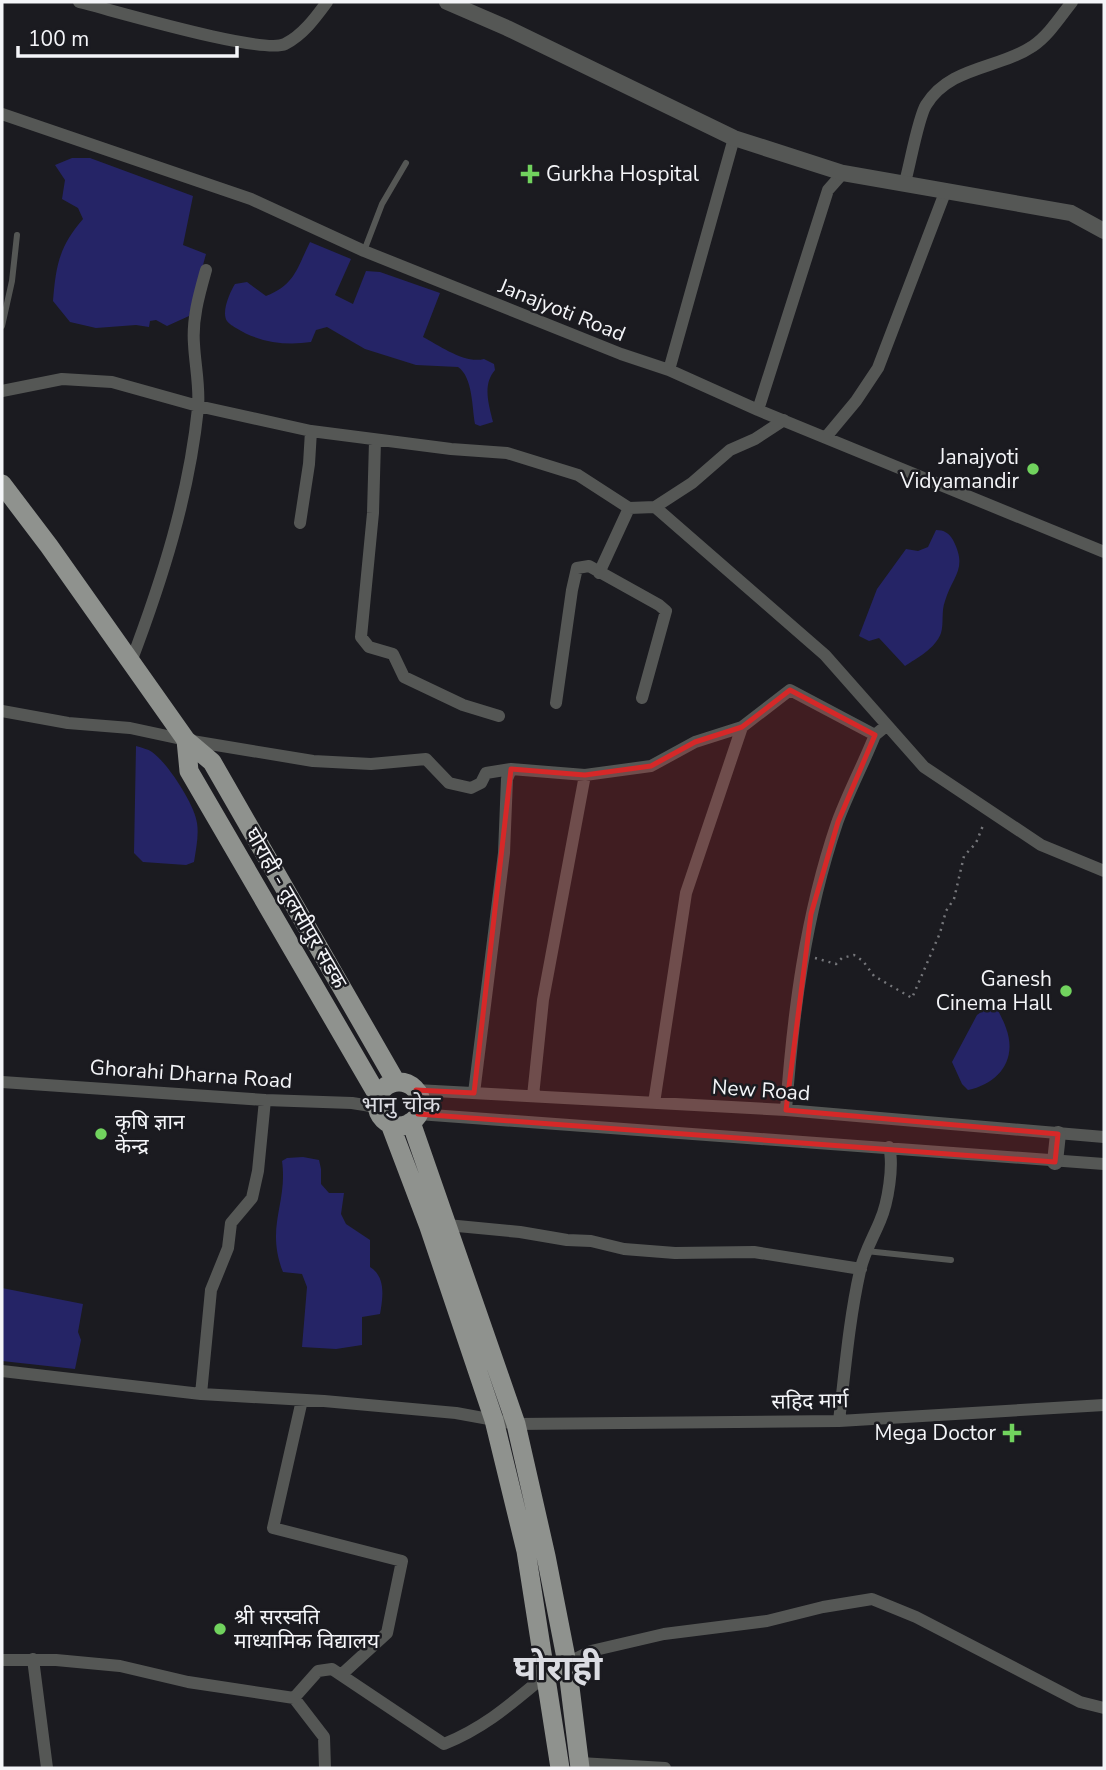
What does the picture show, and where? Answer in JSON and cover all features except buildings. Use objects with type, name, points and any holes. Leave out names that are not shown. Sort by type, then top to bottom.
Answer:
[{"type":"main road","name":"घोराही - तुलसीपुर सडक","points":[[2,484],[186,740],[212,762],[396,1082]]},
{"type":"main road","name":"घोराही - तुलसीपुर सडक","points":[[186,740],[189,771],[378,1101]]},
{"type":"main road","points":[[390,1124],[405,1125],[415,1118],[421,1106],[416,1090],[407,1083],[388,1084],[378,1101],[379,1114],[390,1124],[429,1227],[494,1420],[526,1550],[560,1768]]},
{"type":"main road","points":[[415,1118],[447,1225],[516,1424],[567,1663],[580,1765]]},
{"type":"main road","points":[[546,1674],[567,1663]]},
{"type":"street","points":[[79,2],[244,44],[284,45],[310,24],[327,2]]},
{"type":"street","points":[[447,2],[507,28],[734,138],[843,173],[1071,213],[1104,231]]},
{"type":"street","points":[[905,183],[925,106],[941,87],[967,72],[1032,46],[1049,32],[1072,2]]},
{"type":"street","name":"Janajyoti Road","points":[[2,114],[251,199],[364,251],[621,354],[669,370],[758,410],[1104,552]]},
{"type":"street","points":[[669,370],[734,138]]},
{"type":"street","points":[[758,410],[828,190],[843,173]]},
{"type":"street","points":[[827,438],[878,368],[946,190]]},
{"type":"street","points":[[131,662],[160,584],[174,535],[198,406],[193,341],[195,311],[206,270]]},
{"type":"street","points":[[2,391],[62,379],[112,382],[198,406],[311,431],[507,453],[578,475],[629,508],[656,507],[692,483],[730,450],[755,439],[783,420]]},
{"type":"street","points":[[300,523],[311,431]]},
{"type":"street","points":[[375,440],[373,513],[361,637],[369,648],[393,654],[404,677],[463,705],[499,716]]},
{"type":"street","points":[[656,507],[825,655],[924,767],[1041,845],[1104,871]]},
{"type":"street","points":[[599,573],[629,508]]},
{"type":"street","points":[[556,703],[572,590],[578,568],[589,566],[666,611],[642,698]]},
{"type":"street","points":[[2,711],[68,723],[130,728],[313,761],[371,764],[426,760],[449,783],[471,788],[481,783],[486,773],[511,769],[585,775],[651,766],[695,741],[742,727],[790,691],[875,736]]},
{"type":"street","points":[[786,1111],[791,1037],[811,914],[838,822],[875,736],[886,726]]},
{"type":"street","points":[[654,1103],[686,893],[742,727]]},
{"type":"street","points":[[474,1093],[504,853],[507,779],[511,769]]},
{"type":"street","points":[[533,1096],[543,1000],[585,775]]},
{"type":"street","name":"Ghorahi Dharna Road","points":[[2,1082],[265,1100],[352,1103],[378,1101]]},
{"type":"street","name":"New Road","points":[[416,1090],[786,1111],[1104,1137]]},
{"type":"street","points":[[201,1394],[211,1290],[228,1248],[231,1223],[252,1198],[258,1171],[265,1100]]},
{"type":"street","points":[[415,1118],[889,1147],[1104,1164]]},
{"type":"street","points":[[1055,1162],[1058,1134]]},
{"type":"street","points":[[839,1421],[850,1321],[866,1251],[881,1219],[885,1203],[892,1157],[889,1147]]},
{"type":"street","points":[[447,1225],[591,1241],[624,1249],[675,1253],[754,1252],[861,1269]]},
{"type":"street","name":"सहिद मार्ग","points":[[2,1371],[201,1394],[456,1413],[516,1424],[839,1421],[1104,1405]]},
{"type":"street","points":[[303,1400],[273,1528],[402,1561],[387,1633],[341,1675]]},
{"type":"street","points":[[567,1663],[591,1651],[664,1634],[767,1621],[822,1607],[873,1599],[916,1617],[1080,1702],[1104,1708]]},
{"type":"street","points":[[2,1660],[33,1659],[120,1666],[188,1682],[294,1698],[324,1737],[324,1768]]},
{"type":"street","points":[[33,1659],[47,1768]]},
{"type":"street","points":[[294,1698],[318,1671],[332,1669],[444,1744],[472,1733],[502,1712],[546,1674]]},
{"type":"street","points":[[580,1765],[665,1768]]},
{"type":"lane","points":[[364,251],[382,204],[406,163]]},
{"type":"lane","points":[[2,326],[12,281],[17,235]]},
{"type":"lane","points":[[866,1251],[951,1260]]},
{"type":"path","points":[[803,955],[836,964],[842,958],[854,955],[863,961],[874,976],[912,998],[940,933],[946,911],[954,899],[964,856],[976,843],[989,810]]},
{"type":"highlighted area","points":[[790,690],[875,735],[838,822],[811,914],[786,1110],[1058,1134],[1055,1162],[418,1114],[416,1090],[474,1093],[511,769],[585,775],[651,766],[695,742],[742,727]]},
{"type":"shaded area","points":[[72,158],[90,158],[193,196],[183,245],[206,254],[189,316],[167,326],[156,320],[150,321],[149,327],[136,325],[96,328],[70,322],[53,301],[60,257],[83,219],[78,208],[62,199],[65,180],[55,165]]},
{"type":"shaded area","points":[[310,242],[351,259],[335,295],[353,304],[366,271],[380,272],[440,293],[423,337],[461,357],[484,359],[494,364],[495,370],[488,389],[493,422],[480,426],[475,424],[467,378],[458,367],[416,365],[365,349],[327,327],[316,330],[311,342],[282,343],[253,337],[228,322],[225,317],[226,307],[235,284],[247,282],[266,296],[276,292],[294,275]]},
{"type":"shaded area","points":[[936,530],[946,532],[951,538],[959,558],[958,572],[944,605],[942,629],[938,639],[905,666],[879,638],[869,641],[859,636],[877,589],[906,549],[918,551],[928,547]]},
{"type":"shaded area","points":[[136,746],[158,757],[186,795],[198,828],[194,862],[186,865],[143,862],[134,853]]},
{"type":"shaded area","points":[[995,1002],[1009,1040],[1007,1060],[996,1076],[979,1087],[968,1090],[962,1084],[952,1062],[977,1015]]},
{"type":"shaded area","points":[[303,1157],[319,1160],[321,1184],[329,1193],[344,1193],[341,1214],[346,1224],[370,1240],[370,1267],[379,1276],[382,1301],[380,1314],[362,1317],[362,1345],[336,1349],[302,1347],[307,1287],[302,1274],[283,1272],[278,1256],[276,1228],[282,1190],[282,1161]]},
{"type":"shaded area","points":[[2,1288],[83,1304],[78,1332],[81,1340],[75,1369],[2,1361]]},
{"type":"place","name":"Gurkha Hospital","points":[[530,174]]},
{"type":"place","name":"Janajyoti Vidyamandir","points":[[1033,469]]},
{"type":"place","name":"Ganesh Cinema Hall","points":[[1066,991]]},
{"type":"place","name":"कृषि ज्ञान केन्द्र","points":[[101,1134]]},
{"type":"place","name":"Mega Doctor","points":[[1012,1433]]},
{"type":"place","name":"श्री सरस्वति माध्यामिक विद्यालय","points":[[220,1629]]},
{"type":"district","name":"भानु चोक","points":[[401,1104]]},
{"type":"district","name":"घोराही","points":[[558,1668]]}]
